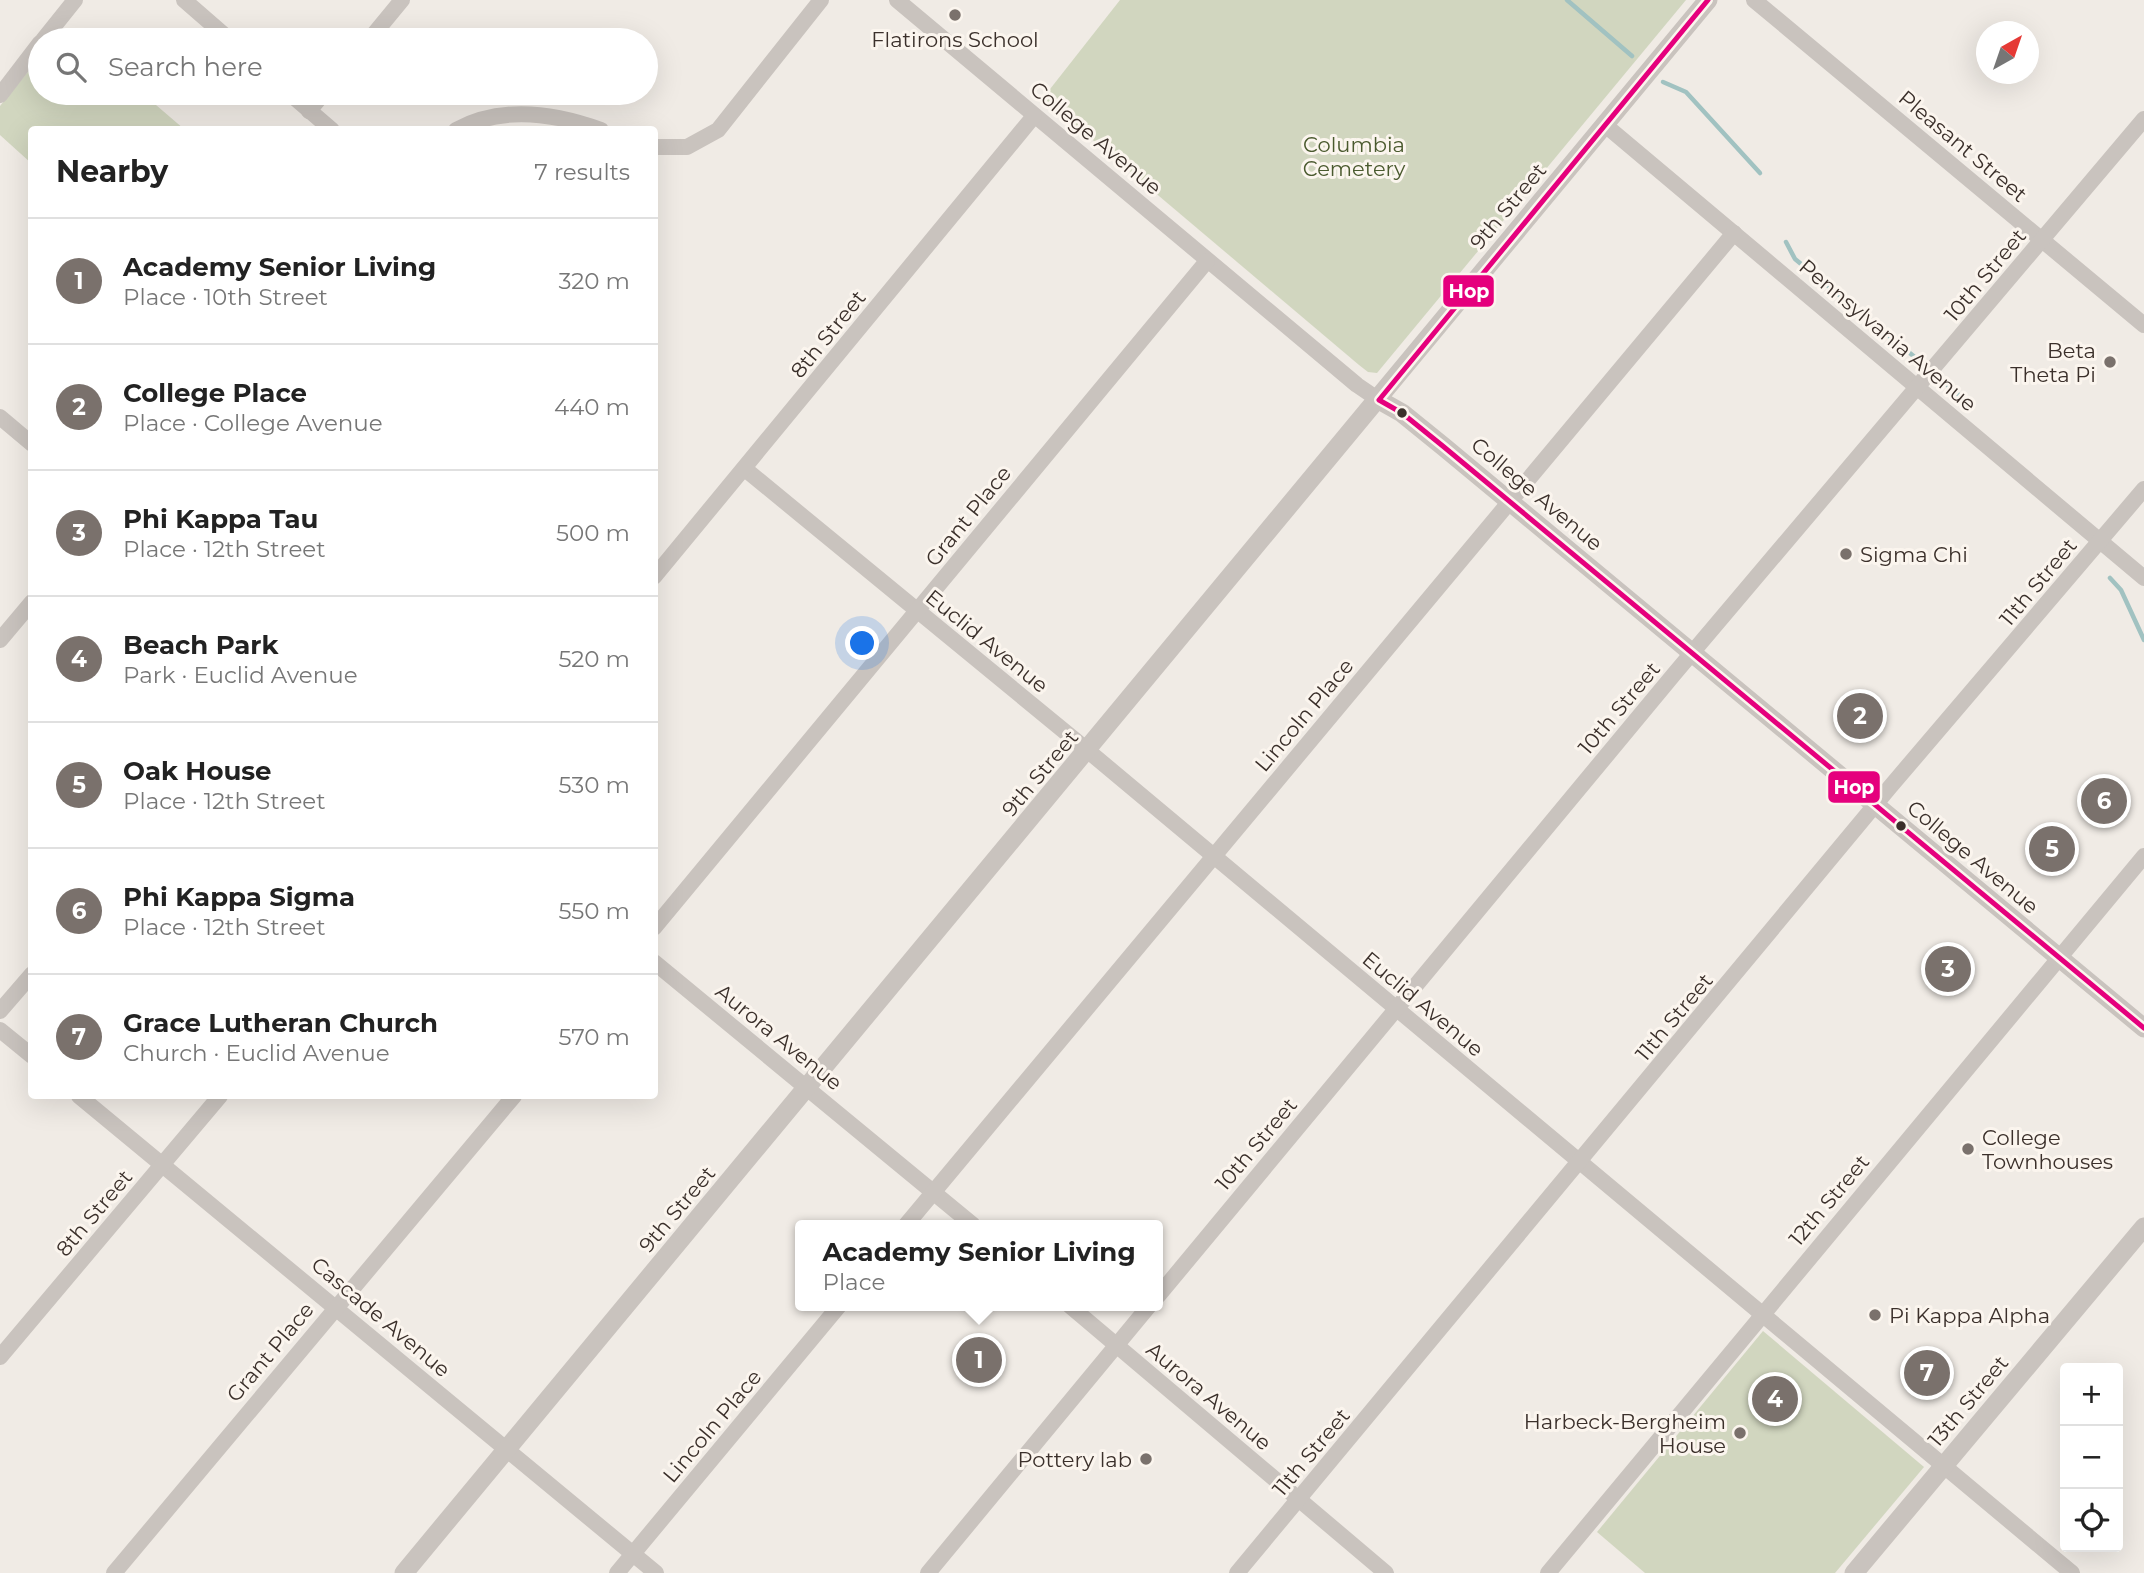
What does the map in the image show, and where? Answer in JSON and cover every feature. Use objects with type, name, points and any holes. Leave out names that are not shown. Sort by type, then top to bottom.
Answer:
[{"type":"street","points":[[52,28],[75,0]]},
{"type":"street","points":[[184,0],[216,28]]},
{"type":"street","points":[[379,28],[402,0]]},
{"type":"street","points":[[658,147],[687,147],[718,130],[821,0]]},
{"type":"street","name":"College Avenue","points":[[897,0],[1357,386],[1402,413],[2144,1028]]},
{"type":"street","name":"9th Street","points":[[404,1573],[1709,0]]},
{"type":"street","name":"Pleasant Street","points":[[1755,0],[2144,325]]},
{"type":"street","points":[[0,95],[28,59]]},
{"type":"street","points":[[302,105],[326,126]]},
{"type":"street","points":[[309,111],[314,105]]},
{"type":"street","points":[[468,126],[494,117],[526,113],[552,115],[588,126]]},
{"type":"street","name":"8th Street","points":[[658,572],[1034,116]]},
{"type":"street","name":"10th Street","points":[[1163,1289],[1692,653],[2144,119]]},
{"type":"street","name":"Pennsylvania Avenue","points":[[1605,125],[2144,578]]},
{"type":"street","name":"Lincoln Place","points":[[910,1220],[1734,233]]},
{"type":"street","name":"Grant Place","points":[[658,923],[1207,261]]},
{"type":"street","points":[[0,417],[28,441]]},
{"type":"street","name":"Euclid Avenue","points":[[745,469],[1088,751],[2072,1573]]},
{"type":"street","name":"11th Street","points":[[1237,1573],[1875,804],[2144,489]]},
{"type":"street","points":[[0,640],[28,607]]},
{"type":"street","name":"12th Street","points":[[1548,1573],[2144,856]]},
{"type":"street","name":"Aurora Avenue","points":[[658,965],[967,1220]]},
{"type":"street","points":[[0,1011],[28,979]]},
{"type":"street","points":[[0,1030],[28,1053]]},
{"type":"street","name":"Cascade Avenue","points":[[83,1099],[656,1573]]},
{"type":"street","name":"8th Street","points":[[0,1357],[217,1099]]},
{"type":"street","name":"Grant Place","points":[[114,1573],[511,1099]]},
{"type":"street","name":"13th Street","points":[[1854,1573],[2144,1227]]},
{"type":"street","name":"Lincoln Place","points":[[617,1573],[835,1311]]},
{"type":"street","name":"Aurora Avenue","points":[[1075,1311],[1386,1573]]},
{"type":"street","points":[[928,1573],[1145,1311]]},
{"type":"green space","name":"Columbia Cemetery","points":[[1120,0],[1686,0],[1377,373],[1368,372],[1359,365],[1043,98]]},
{"type":"green space","points":[[28,72],[28,105],[156,105],[180,126],[28,126],[28,160],[0,135],[0,106]]},
{"type":"green space","points":[[1763,1331],[1924,1467],[1835,1573],[1645,1573],[1597,1532]]},
{"type":"waterway","points":[[1567,0],[1632,56]]},
{"type":"waterway","points":[[1663,82],[1686,92],[1760,173]]},
{"type":"waterway","points":[[1786,242],[1795,259],[1922,363]]},
{"type":"waterway","points":[[1938,377],[1968,403]]},
{"type":"waterway","points":[[2110,578],[2121,590],[2144,640]]},
{"type":"transit line","name":"Hop","points":[[1708,0],[1379,400],[1402,413],[1444,447],[2144,1028]]},
{"type":"place","name":"Flatirons School","points":[[955,15]]},
{"type":"place","name":"Beta Theta Pi","points":[[2110,362]]},
{"type":"place","name":"Sigma Chi","points":[[1846,554]]},
{"type":"place","name":"College Place","points":[[1860,716]]},
{"type":"place","name":"Phi Kappa Sigma","points":[[2104,801]]},
{"type":"place","name":"Oak House","points":[[2052,849]]},
{"type":"place","name":"Phi Kappa Tau","points":[[1948,969]]},
{"type":"place","name":"College Townhouses","points":[[1968,1149]]},
{"type":"place","name":"Pi Kappa Alpha","points":[[1875,1315]]},
{"type":"place","name":"Academy Senior Living","points":[[979,1360]]},
{"type":"place","name":"Grace Lutheran Church","points":[[1927,1373]]},
{"type":"place","name":"Beach Park","points":[[1775,1399]]},
{"type":"place","name":"Harbeck-Bergheim House","points":[[1740,1433]]},
{"type":"place","name":"Pottery lab","points":[[1146,1459]]}]
